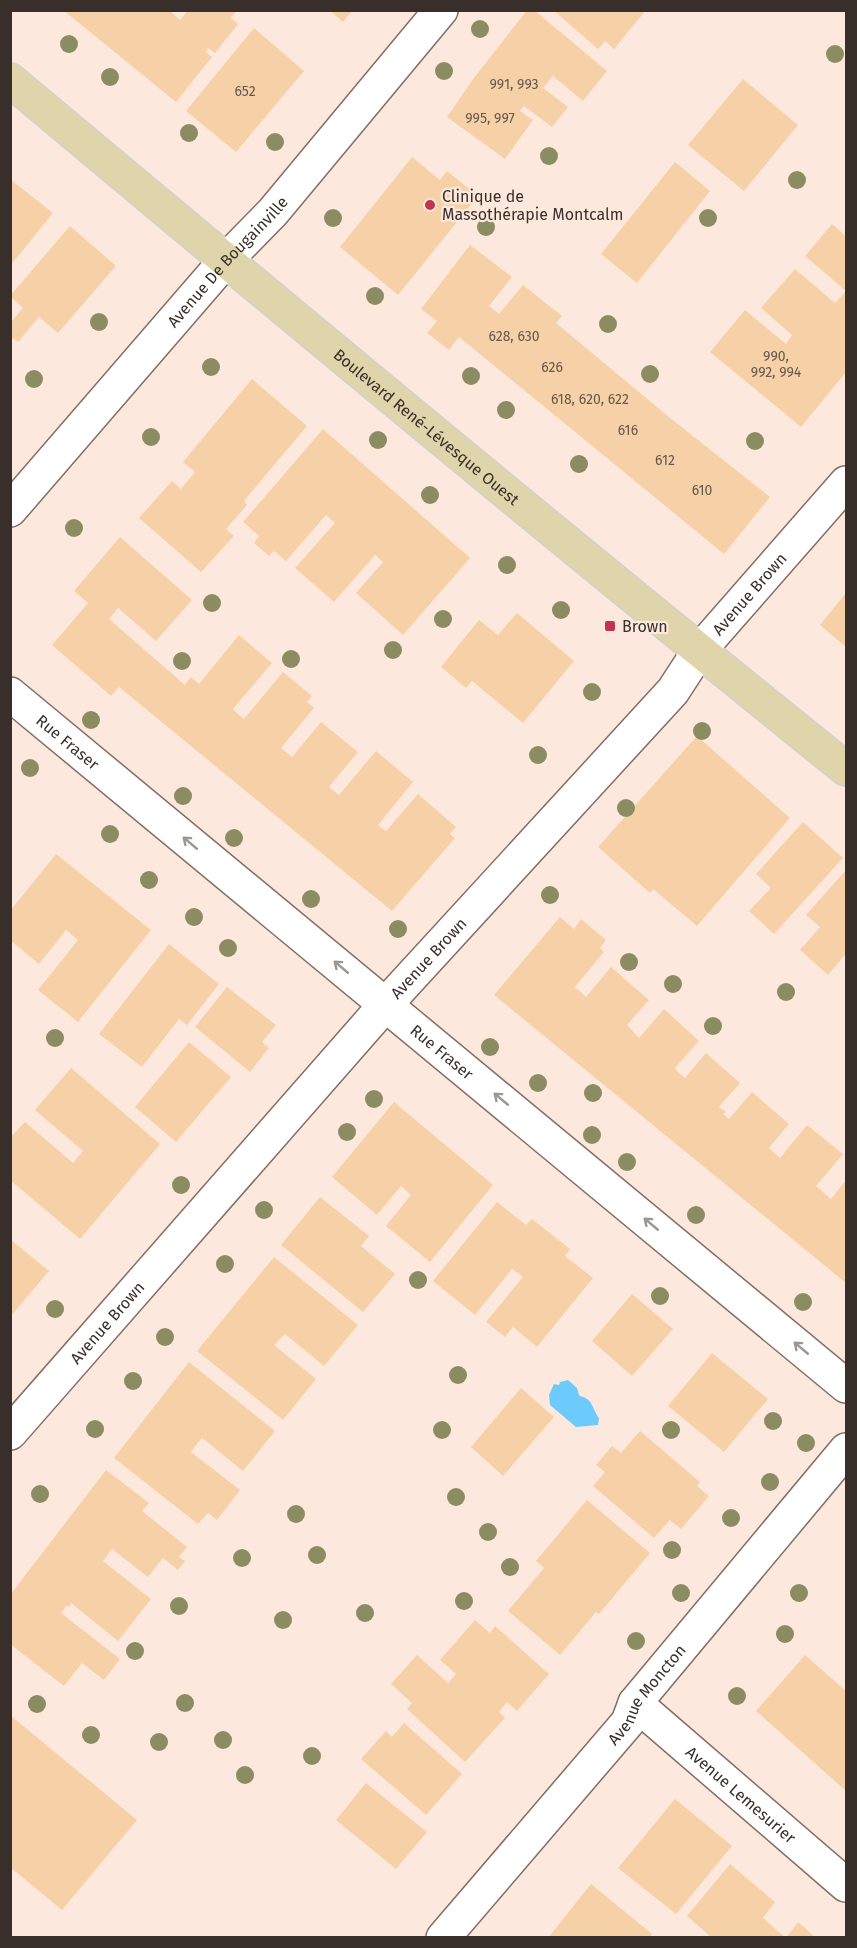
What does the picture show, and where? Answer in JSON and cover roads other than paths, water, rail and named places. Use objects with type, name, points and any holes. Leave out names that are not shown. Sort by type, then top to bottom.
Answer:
[{"type":"main road","name":"Boulevard René-Lévesque Ouest","points":[[10,80],[699,651],[846,769]]},
{"type":"street","name":"Avenue De Bougainville","points":[[10,510],[226,260],[273,212],[441,10]]},
{"type":"street","name":"Avenue Brown","points":[[10,1433],[386,1004],[673,691],[699,651],[846,483]]},
{"type":"street","name":"Rue Fraser","points":[[10,694],[846,1386]]},
{"type":"street","name":"Avenue Moncton","points":[[443,1938],[628,1722],[635,1703],[846,1450]]},
{"type":"street","name":"Avenue Lemesurier","points":[[635,1703],[846,1885]]},
{"type":"water","points":[[568,1380],[577,1388],[579,1395],[591,1403],[599,1418],[598,1425],[576,1427],[550,1405],[549,1395],[554,1384],[559,1385],[560,1382]]},
{"type":"place","name":"Clinique de Massothérapie Montcalm","points":[[430,205]]},
{"type":"place","name":"Brown","points":[[610,626]]}]
